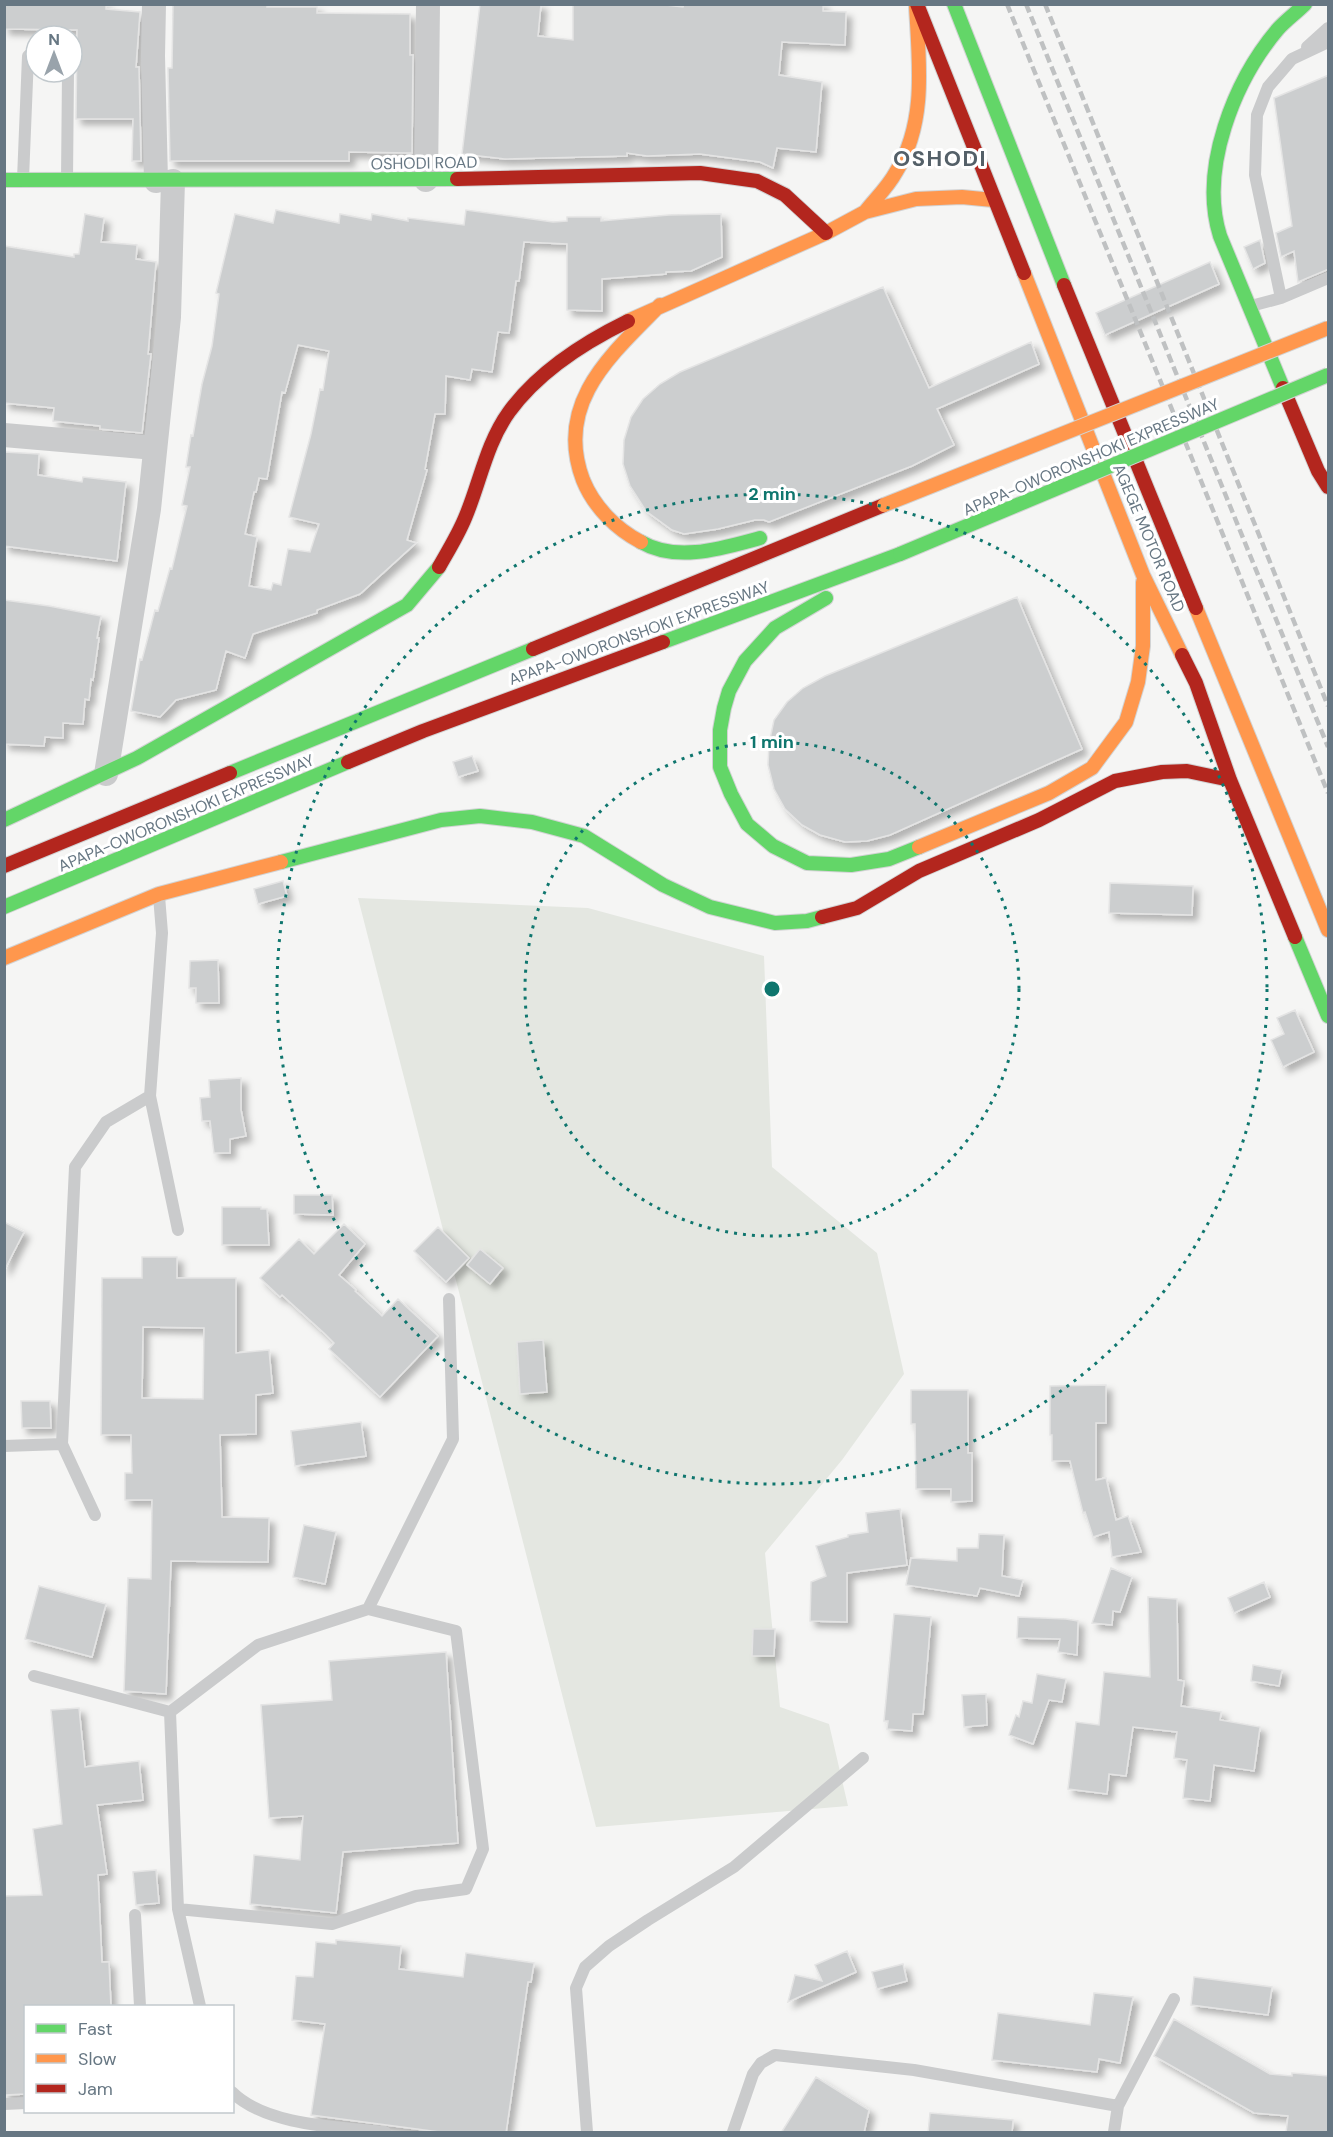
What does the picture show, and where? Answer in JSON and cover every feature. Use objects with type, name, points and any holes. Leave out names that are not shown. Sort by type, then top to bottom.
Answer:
[{"type":"main road","name":"AGEGE MOTOR ROAD","points":[[916,4],[1143,575],[1196,684],[1230,780],[1329,1016]]},
{"type":"main road","points":[[865,212],[897,171],[913,137],[919,101],[916,4]]},
{"type":"main road","name":"AGEGE MOTOR ROAD","points":[[954,4],[1055,263],[1329,930]]},
{"type":"main road","points":[[1305,4],[1276,31],[1255,62],[1235,100],[1222,132],[1215,171],[1214,207],[1221,238],[1318,471],[1329,487]]},
{"type":"main road","name":"OSHODI ROAD","points":[[4,180],[426,180],[700,173],[757,181],[785,195],[826,233]]},
{"type":"main road","points":[[4,820],[137,758],[407,605],[436,573],[465,519],[485,459],[508,413],[542,375],[599,336],[660,305],[826,233],[865,212],[916,200],[962,197],[993,200]]},
{"type":"main road","points":[[660,305],[592,380],[578,411],[574,444],[580,475],[603,514],[626,534],[654,549],[683,553],[725,548],[884,505]]},
{"type":"main road","name":"APAPA-OWORONSHOKI EXPRESSWAY","points":[[4,866],[884,505],[1329,328]]},
{"type":"main road","name":"APAPA-OWORONSHOKI EXPRESSWAY","points":[[4,908],[423,731],[900,554],[1329,375]]},
{"type":"main road","points":[[1300,427],[1329,457]]},
{"type":"main road","points":[[900,554],[775,628],[745,661],[729,691],[720,730],[720,766],[731,794],[747,824],[773,846],[807,863],[851,865],[889,859],[1049,793],[1092,768],[1126,722],[1138,682],[1143,646],[1143,575]]},
{"type":"main road","points":[[4,958],[159,894],[441,820],[480,816],[532,822],[584,836],[663,885],[710,907],[775,923],[807,921],[857,908],[919,871],[1039,820],[1114,781],[1162,772],[1187,771],[1230,780]]},
{"type":"street","points":[[106,774],[149,509],[169,317],[165,181],[153,56],[154,4]]},
{"type":"street","points":[[426,180],[428,4]]},
{"type":"street","points":[[4,435],[155,448]]},
{"type":"lane","points":[[1281,298],[1255,175],[1257,115],[1268,87],[1292,59],[1329,28]]},
{"type":"lane","points":[[1292,59],[1329,42]]},
{"type":"lane","points":[[23,180],[27,84]]},
{"type":"lane","points":[[67,181],[68,84]]},
{"type":"lane","points":[[1249,306],[1281,298],[1329,278]]},
{"type":"lane","points":[[159,894],[162,933],[150,1096],[178,1230]]},
{"type":"lane","points":[[95,1515],[62,1444],[75,1167],[106,1122],[150,1096]]},
{"type":"lane","points":[[368,1609],[453,1439],[449,1299]]},
{"type":"lane","points":[[4,1446],[62,1444]]},
{"type":"lane","points":[[170,1712],[258,1645],[368,1609],[456,1631],[483,1850],[466,1889],[416,1896],[332,1924],[178,1909]]},
{"type":"lane","points":[[34,1676],[170,1712]]},
{"type":"lane","points":[[170,1712],[178,1909],[200,2005]]},
{"type":"lane","points":[[587,2133],[576,1988],[585,1967],[609,1946],[734,1867],[863,1758]]},
{"type":"lane","points":[[135,1915],[140,2005]]},
{"type":"lane","points":[[1114,2133],[1118,2106],[1174,1999]]},
{"type":"lane","points":[[733,2133],[753,2074],[761,2064],[775,2055],[914,2070],[1118,2106]]},
{"type":"lane","points":[[234,2094],[241,2101],[289,2120],[385,2133]]},
{"type":"lane","points":[[4,2104],[24,2103]]},
{"type":"shaded area","points":[[358,898],[588,908],[764,956],[772,1167],[877,1253],[904,1374],[842,1460],[765,1553],[780,1707],[829,1724],[848,1806],[596,1827]]},
{"type":"building","points":[[4,4],[106,4],[106,9],[140,12],[136,67],[139,67],[141,161],[132,161],[133,119],[76,119],[76,84],[84,84],[84,24],[24,24],[24,29],[4,29]]},
{"type":"building","points":[[173,4],[267,4],[267,7],[317,7],[317,13],[410,14],[410,55],[413,55],[412,153],[349,152],[349,161],[170,161],[168,68],[172,68]]},
{"type":"building","points":[[480,4],[541,4],[538,36],[573,40],[573,4],[657,4],[683,7],[684,4],[823,4],[823,11],[846,12],[845,45],[782,42],[779,75],[822,82],[816,152],[777,148],[773,168],[760,162],[700,154],[647,156],[627,153],[627,156],[505,159],[462,154]]},
{"type":"building","points":[[1329,75],[1329,269],[1298,282],[1294,251],[1281,257],[1276,233],[1292,226],[1274,98]]},
{"type":"building","points":[[276,210],[339,223],[340,214],[371,220],[372,214],[408,221],[408,218],[464,225],[466,210],[553,222],[567,221],[567,217],[601,217],[601,221],[669,215],[721,214],[722,257],[691,271],[602,279],[602,311],[567,310],[567,244],[524,242],[509,333],[498,332],[492,372],[472,369],[470,380],[446,376],[445,414],[435,414],[425,469],[427,470],[407,540],[416,543],[360,594],[317,610],[317,613],[253,634],[245,658],[226,651],[216,690],[176,700],[160,717],[131,711],[140,659],[142,660],[155,610],[158,611],[170,568],[172,569],[187,506],[182,505],[190,467],[186,467],[191,435],[193,436],[202,384],[212,346],[219,294],[216,293],[235,214],[273,223]],"holes":[[[298,345],[329,351],[323,390],[320,389],[311,434],[289,517],[319,524],[310,552],[288,549],[281,585],[273,583],[271,590],[249,586],[257,537],[245,534],[259,478],[267,479],[282,392],[285,393]]]},
{"type":"building","points":[[85,214],[104,218],[101,242],[137,245],[136,259],[156,262],[148,354],[151,354],[142,433],[53,421],[54,408],[4,403],[4,246],[74,257],[74,254],[79,254]]},
{"type":"building","points":[[1260,240],[1265,263],[1253,269],[1244,247]]},
{"type":"building","points":[[1210,262],[1219,284],[1105,335],[1096,313]]},
{"type":"building","points":[[883,287],[929,388],[1031,342],[1039,364],[937,409],[954,445],[912,466],[769,522],[755,520],[684,534],[672,530],[646,511],[630,486],[623,464],[624,440],[631,417],[643,399],[660,384],[680,372]]},
{"type":"building","points":[[4,452],[39,454],[38,475],[82,482],[83,477],[126,482],[117,561],[4,546]]},
{"type":"building","points":[[1017,597],[1082,749],[890,835],[867,841],[845,842],[820,835],[802,825],[785,809],[774,789],[768,765],[774,720],[787,702],[803,688],[825,676]]},
{"type":"building","points":[[4,600],[101,616],[93,680],[91,679],[89,700],[85,699],[83,724],[63,723],[63,738],[45,737],[44,746],[4,744]]},
{"type":"building","points":[[472,756],[478,771],[458,777],[453,762]]},
{"type":"building","points":[[283,881],[287,896],[258,904],[254,889]]},
{"type":"building","points":[[1110,883],[1193,886],[1192,915],[1109,913]]},
{"type":"building","points":[[218,960],[219,1003],[196,1003],[196,988],[189,988],[190,961]]},
{"type":"building","points":[[1295,1010],[1314,1052],[1283,1067],[1271,1040],[1284,1034],[1277,1018]]},
{"type":"building","points":[[241,1078],[241,1110],[246,1136],[230,1139],[230,1153],[214,1153],[210,1121],[202,1121],[200,1098],[210,1097],[209,1080]]},
{"type":"building","points":[[294,1195],[332,1195],[333,1215],[294,1214]]},
{"type":"building","points":[[222,1207],[267,1209],[269,1245],[222,1245]]},
{"type":"building","points":[[4,1222],[24,1232],[4,1271]]},
{"type":"building","points":[[344,1224],[365,1244],[339,1275],[382,1316],[398,1299],[438,1336],[380,1397],[329,1349],[334,1343],[324,1333],[260,1278],[299,1239],[314,1254]]},
{"type":"building","points":[[438,1227],[469,1258],[446,1282],[414,1251]]},
{"type":"building","points":[[480,1249],[503,1268],[490,1284],[467,1265]]},
{"type":"building","points":[[142,1257],[177,1257],[177,1278],[236,1278],[236,1353],[269,1350],[273,1393],[256,1395],[256,1434],[220,1435],[222,1517],[269,1518],[268,1562],[171,1561],[166,1694],[124,1691],[128,1578],[151,1579],[152,1500],[125,1500],[125,1473],[132,1473],[131,1435],[101,1435],[102,1278],[142,1278]],"holes":[[[143,1327],[204,1328],[203,1399],[142,1398]]]},
{"type":"building","points":[[543,1340],[547,1392],[520,1394],[517,1342]]},
{"type":"building","points":[[1106,1385],[1106,1423],[1096,1423],[1096,1480],[1106,1478],[1116,1520],[1128,1516],[1141,1552],[1112,1557],[1109,1532],[1093,1537],[1085,1512],[1083,1513],[1070,1461],[1052,1461],[1052,1435],[1050,1435],[1050,1386]]},
{"type":"building","points":[[911,1390],[968,1390],[968,1453],[972,1453],[972,1501],[951,1502],[951,1489],[916,1489],[915,1424],[911,1424]]},
{"type":"building","points":[[21,1401],[50,1401],[51,1428],[22,1428]]},
{"type":"building","points":[[361,1422],[366,1456],[295,1466],[291,1431]]},
{"type":"building","points":[[900,1509],[907,1565],[847,1573],[847,1622],[810,1621],[811,1582],[826,1576],[816,1546],[848,1537],[848,1535],[868,1532],[866,1513]]},
{"type":"building","points":[[304,1525],[336,1532],[325,1584],[293,1577]]},
{"type":"building","points":[[979,1534],[1004,1535],[1002,1576],[1023,1580],[1019,1596],[980,1588],[977,1596],[906,1585],[911,1558],[957,1561],[957,1548],[978,1548]]},
{"type":"building","points":[[1111,1568],[1132,1577],[1120,1612],[1113,1611],[1112,1625],[1092,1623]]},
{"type":"building","points":[[1264,1582],[1270,1597],[1234,1613],[1228,1598]]},
{"type":"building","points":[[39,1586],[106,1604],[92,1657],[25,1639]]},
{"type":"building","points":[[1148,1597],[1177,1599],[1178,1680],[1184,1681],[1181,1706],[1221,1712],[1220,1720],[1260,1727],[1254,1771],[1214,1765],[1210,1801],[1183,1798],[1187,1760],[1174,1758],[1177,1732],[1133,1727],[1126,1776],[1109,1774],[1107,1794],[1068,1789],[1076,1722],[1099,1725],[1104,1672],[1150,1677]]},
{"type":"building","points":[[894,1614],[931,1617],[923,1714],[913,1714],[912,1731],[887,1729],[888,1721],[884,1721]]},
{"type":"building","points":[[1018,1617],[1078,1621],[1077,1655],[1058,1652],[1060,1639],[1017,1638]]},
{"type":"building","points":[[753,1629],[775,1629],[774,1656],[752,1656]]},
{"type":"building","points":[[446,1652],[458,1843],[343,1852],[336,1913],[250,1904],[254,1855],[300,1860],[303,1816],[269,1818],[261,1705],[332,1700],[329,1661]]},
{"type":"building","points":[[1253,1665],[1282,1670],[1279,1686],[1251,1681]]},
{"type":"building","points":[[1037,1674],[1066,1679],[1062,1702],[1049,1700],[1033,1744],[1009,1735],[1016,1715],[1019,1717],[1023,1701],[1032,1703]]},
{"type":"building","points":[[986,1694],[987,1725],[964,1727],[962,1695]]},
{"type":"building","points":[[79,1708],[85,1767],[139,1761],[143,1800],[97,1805],[107,1874],[98,1875],[102,1962],[109,1962],[111,2005],[24,2005],[24,2094],[4,2095],[4,1896],[42,1895],[33,1829],[62,1824],[51,1710]]},
{"type":"building","points":[[156,1870],[159,1903],[136,1905],[133,1872]]},
{"type":"building","points":[[336,1940],[401,1946],[399,1969],[463,1977],[466,1953],[534,1963],[531,1982],[528,1982],[506,2133],[447,2133],[311,2115],[325,2024],[292,2020],[296,1976],[313,1977],[316,1942],[336,1944]]},
{"type":"building","points":[[847,1951],[856,1972],[788,2002],[795,1975],[822,1981],[815,1965]]},
{"type":"building","points":[[903,1964],[907,1981],[877,1989],[872,1972]]},
{"type":"building","points":[[1194,1977],[1272,1987],[1268,2015],[1191,2005]]},
{"type":"building","points":[[1094,1993],[1133,1997],[1120,2063],[1099,2059],[1097,2072],[992,2060],[998,2013],[1090,2025]]},
{"type":"building","points":[[1174,2019],[1270,2074],[1329,2076],[1329,2133],[1286,2133],[1288,2116],[1254,2113],[1154,2056]]},
{"type":"building","points":[[816,2077],[869,2110],[864,2133],[781,2133]]},
{"type":"building","points":[[930,2113],[1013,2120],[1012,2133],[928,2133]]},
{"type":"railway","points":[[1007,4],[1328,793]]},
{"type":"railway","points":[[1026,4],[1328,747]]},
{"type":"railway","points":[[1045,4],[1328,706]]},
{"type":"traffic: fast","points":[[954,4],[1064,285]]},
{"type":"traffic: fast","points":[[1283,388],[1220,236],[1215,210],[1214,183],[1225,127],[1247,74],[1278,29],[1305,4]]},
{"type":"traffic: fast","points":[[4,180],[457,179]]},
{"type":"traffic: fast","points":[[900,554],[1328,375]]},
{"type":"traffic: fast","points":[[641,542],[670,552],[685,553],[716,549],[760,538]]},
{"type":"traffic: fast","points":[[663,642],[900,554]]},
{"type":"traffic: fast","points":[[4,820],[137,758],[407,605],[439,567]]},
{"type":"traffic: fast","points":[[826,598],[775,628],[745,661],[729,691],[724,708],[720,730],[720,767],[747,824],[773,846],[807,863],[851,865],[889,859],[919,847]]},
{"type":"traffic: fast","points":[[230,773],[533,649]]},
{"type":"traffic: fast","points":[[4,907],[348,762]]},
{"type":"traffic: fast","points":[[281,862],[441,820],[480,816],[532,822],[584,836],[663,885],[710,907],[775,923],[807,921],[822,917]]},
{"type":"traffic: fast","points":[[1295,937],[1328,1016]]},
{"type":"traffic: slow","points":[[865,212],[893,177],[906,153],[913,133],[919,91],[916,6]]},
{"type":"traffic: slow","points":[[628,321],[826,233],[865,212],[916,199],[962,197],[993,200]]},
{"type":"traffic: slow","points":[[1024,273],[1143,575],[1182,655]]},
{"type":"traffic: slow","points":[[641,542],[623,531],[593,499],[583,480],[576,452],[576,427],[582,404],[592,382],[606,362],[660,305]]},
{"type":"traffic: slow","points":[[884,505],[1328,328]]},
{"type":"traffic: slow","points":[[919,847],[1049,793],[1092,768],[1126,722],[1138,682],[1143,646],[1143,582]]},
{"type":"traffic: slow","points":[[1196,608],[1328,930]]},
{"type":"traffic: slow","points":[[4,958],[159,894],[281,862]]},
{"type":"traffic: jam","points":[[917,4],[1024,273]]},
{"type":"traffic: jam","points":[[457,179],[700,173],[757,181],[785,195],[826,233]]},
{"type":"traffic: jam","points":[[1064,285],[1196,608]]},
{"type":"traffic: jam","points":[[439,567],[462,524],[489,450],[509,412],[534,384],[562,360],[594,339],[628,321]]},
{"type":"traffic: jam","points":[[1283,388],[1318,471],[1328,487]]},
{"type":"traffic: jam","points":[[533,649],[884,505]]},
{"type":"traffic: jam","points":[[348,762],[423,731],[663,642]]},
{"type":"traffic: jam","points":[[1182,655],[1196,683],[1230,780],[1295,937]]},
{"type":"traffic: jam","points":[[822,917],[857,908],[919,871],[1039,820],[1115,781],[1162,772],[1187,771],[1230,780]]},
{"type":"traffic: jam","points":[[4,866],[230,773]]},
{"type":"district","name":"OSHODI","points":[[940,158]]}]
